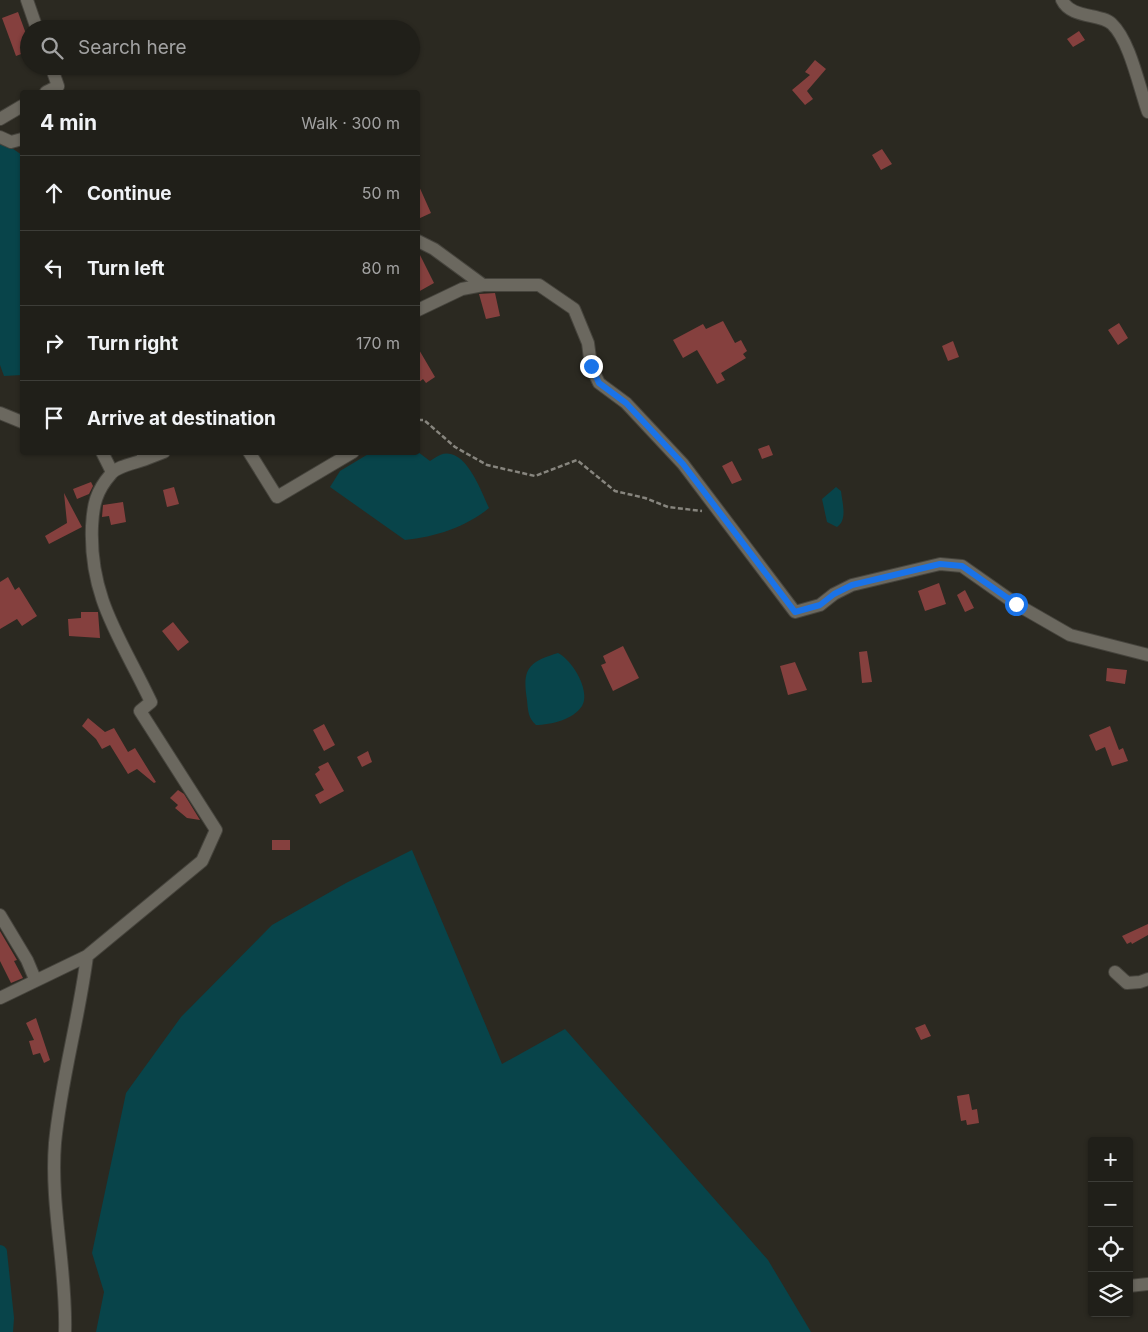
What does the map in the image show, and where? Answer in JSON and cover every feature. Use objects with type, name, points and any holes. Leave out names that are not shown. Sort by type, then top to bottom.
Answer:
[{"type":"street","points":[[27,0],[34,20]]},
{"type":"street","points":[[1062,0],[1065,6],[1087,17],[1111,22],[1124,38],[1148,112]]},
{"type":"street","points":[[50,90],[58,86],[54,75]]},
{"type":"street","points":[[0,119],[20,107]]},
{"type":"street","points":[[0,137],[11,142],[20,140]]},
{"type":"street","points":[[420,242],[434,249],[483,285]]},
{"type":"street","points":[[420,309],[462,289],[483,285],[539,285],[574,309],[588,342],[591,366],[599,383],[626,403],[683,464],[795,612],[820,605],[834,594],[852,585],[940,564],[962,566],[1016,604],[1070,635],[1148,654]]},
{"type":"street","points":[[0,413],[20,421]]},
{"type":"street","points":[[104,455],[112,472]]},
{"type":"street","points":[[251,455],[277,497],[349,455]]},
{"type":"street","points":[[4,995],[87,956],[202,861],[216,830],[140,711],[151,702],[113,630],[100,594],[91,555],[93,501],[112,472],[144,456]]},
{"type":"street","points":[[0,915],[27,960],[35,979]]},
{"type":"street","points":[[65,1332],[63,1263],[56,1198],[55,1144],[67,1063],[81,1002],[87,956]]},
{"type":"street","points":[[1114,972],[1127,983],[1148,979]]},
{"type":"street","points":[[1133,1286],[1148,1284]]},
{"type":"path","points":[[420,420],[424,420],[455,447],[487,465],[535,476],[577,460],[615,491],[644,498],[668,507],[721,512]]},
{"type":"water","points":[[0,140],[20,154],[20,375],[4,376],[0,365]]},
{"type":"water","points":[[420,454],[430,461],[440,455],[449,454],[457,457],[471,471],[489,508],[470,521],[450,530],[439,534],[405,540],[330,487],[340,471],[367,455]]},
{"type":"water","points":[[836,487],[841,491],[844,511],[842,520],[837,527],[827,522],[822,499]]},
{"type":"water","points":[[558,653],[569,662],[579,676],[584,692],[582,706],[568,718],[548,724],[536,725],[531,720],[528,710],[527,674],[529,668],[534,664]]},
{"type":"water","points":[[412,850],[502,1064],[565,1029],[768,1260],[811,1332],[96,1332],[104,1292],[92,1253],[126,1093],[181,1017],[272,925],[346,883]]},
{"type":"building","points":[[18,12],[21,20],[20,54],[16,56],[2,18]]},
{"type":"building","points":[[1079,31],[1085,40],[1073,47],[1067,39]]},
{"type":"building","points":[[815,60],[826,69],[807,91],[813,99],[805,105],[792,90],[810,75],[805,72]]},
{"type":"building","points":[[882,149],[892,164],[881,170],[872,155]]},
{"type":"building","points":[[420,188],[431,213],[420,218]]},
{"type":"building","points":[[420,255],[434,283],[420,291]]},
{"type":"building","points":[[495,293],[500,316],[486,319],[479,294]]},
{"type":"building","points":[[723,321],[735,343],[741,340],[747,351],[743,354],[746,358],[721,373],[725,380],[717,384],[697,350],[683,358],[673,340],[703,324],[706,329]]},
{"type":"building","points":[[1119,323],[1128,338],[1118,345],[1108,330]]},
{"type":"building","points":[[953,341],[959,357],[948,361],[942,346]]},
{"type":"building","points":[[420,351],[435,377],[426,383],[423,379],[420,381]]},
{"type":"building","points":[[769,445],[773,455],[762,459],[758,449]]},
{"type":"building","points":[[732,461],[742,480],[732,484],[722,466]]},
{"type":"building","points":[[91,482],[93,486],[89,494],[77,499],[73,489]]},
{"type":"building","points":[[174,487],[179,504],[167,507],[163,490]]},
{"type":"building","points":[[64,493],[82,527],[49,544],[45,536],[67,523]]},
{"type":"building","points":[[123,502],[126,522],[111,525],[109,516],[102,517],[103,505]]},
{"type":"building","points":[[8,577],[15,590],[19,587],[37,616],[22,626],[17,619],[0,629],[0,582]]},
{"type":"building","points":[[939,583],[946,604],[925,611],[918,591]]},
{"type":"building","points":[[965,590],[974,608],[965,612],[957,595]]},
{"type":"building","points":[[81,612],[98,612],[100,638],[69,636],[68,619],[81,618]]},
{"type":"building","points":[[173,622],[189,642],[178,651],[162,631]]},
{"type":"building","points":[[623,646],[639,678],[613,691],[601,665],[606,663],[603,656]]},
{"type":"building","points":[[867,651],[872,682],[862,683],[859,652]]},
{"type":"building","points":[[795,662],[807,690],[788,695],[780,666]]},
{"type":"building","points":[[1107,668],[1127,670],[1125,684],[1106,681]]},
{"type":"building","points":[[88,718],[105,732],[114,728],[128,752],[135,748],[156,782],[154,783],[137,769],[128,774],[110,745],[102,749],[96,739],[82,726]]},
{"type":"building","points":[[324,724],[335,745],[324,751],[313,730]]},
{"type":"building","points":[[1110,726],[1119,750],[1123,748],[1128,761],[1112,766],[1105,747],[1096,751],[1089,735]]},
{"type":"building","points":[[368,751],[372,762],[362,767],[357,757]]},
{"type":"building","points":[[328,762],[344,791],[320,804],[315,795],[324,790],[315,774],[320,770],[318,767]]},
{"type":"building","points":[[178,790],[184,794],[200,820],[187,818],[175,808],[178,805],[170,798]]},
{"type":"building","points":[[272,840],[290,840],[290,850],[272,850]]},
{"type":"building","points":[[1148,924],[1148,935],[1132,944],[1131,942],[1127,944],[1122,936]]},
{"type":"building","points":[[0,931],[17,960],[14,961],[23,978],[11,983],[0,961]]},
{"type":"building","points":[[36,1018],[50,1060],[44,1063],[40,1053],[33,1055],[29,1041],[34,1040],[26,1023]]},
{"type":"building","points":[[925,1024],[931,1036],[921,1040],[915,1028]]},
{"type":"building","points":[[969,1094],[972,1110],[977,1109],[979,1123],[967,1125],[966,1120],[961,1121],[957,1096]]},
{"type":"waterway","points":[[0,1252],[7,1318],[6,1332]]},
{"type":"route","points":[[591,366],[599,383],[626,403],[683,464],[795,612],[820,605],[834,594],[852,585],[940,564],[962,566],[992,585],[1016,604]]}]
